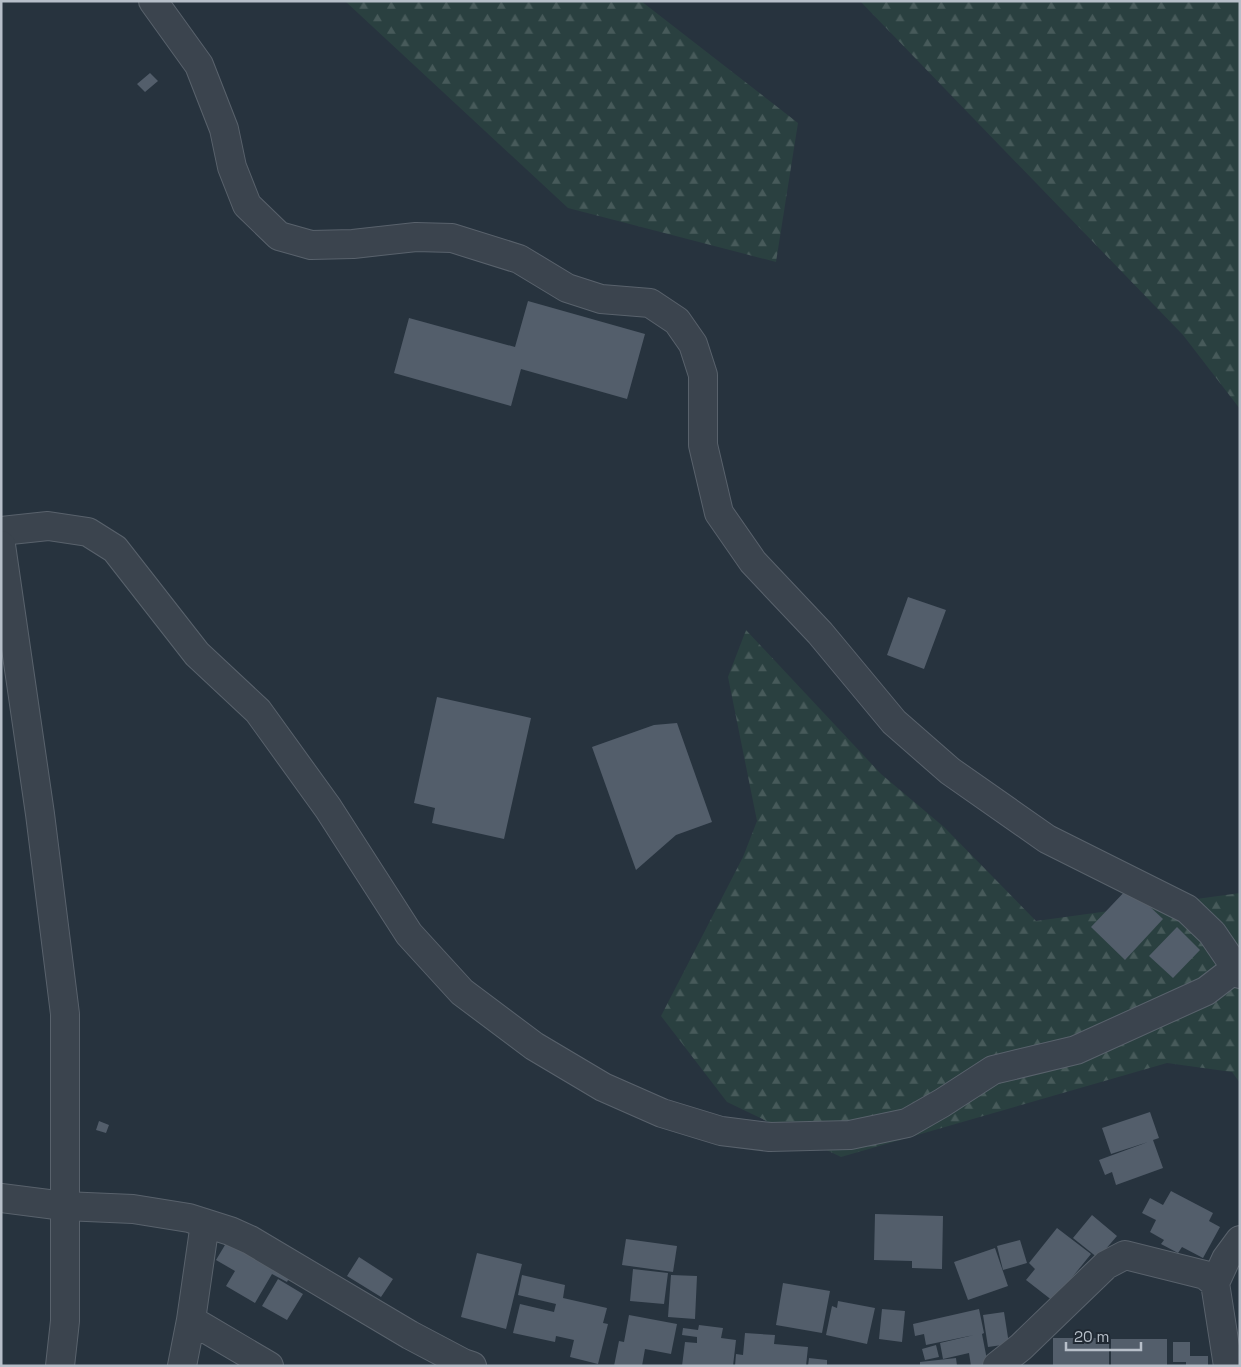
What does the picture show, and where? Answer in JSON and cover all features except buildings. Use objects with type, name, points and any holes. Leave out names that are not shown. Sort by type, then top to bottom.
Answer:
[{"type":"street","points":[[1,531],[48,526],[88,532],[115,550],[197,654],[258,711],[328,808],[410,934],[462,992],[534,1046],[603,1087],[662,1113],[721,1131],[770,1137],[850,1136],[907,1123],[993,1070],[1076,1050],[1206,991],[1238,971],[1212,933],[1187,909],[1047,839],[950,771],[894,722],[820,634],[753,562],[719,513],[702,445],[702,375],[693,344],[677,321],[650,303],[600,299],[567,288],[519,259],[452,238],[416,237],[354,244],[311,245],[279,236],[247,205],[232,167],[224,129],[199,65],[153,1]]},
{"type":"street","points":[[1,546],[40,814],[65,1014],[65,1322],[60,1366]]},
{"type":"street","points":[[1,1198],[64,1206],[133,1209],[189,1218],[205,1223],[250,1240],[410,1335],[472,1366]]},
{"type":"street","points":[[182,1366],[191,1320],[205,1223]]},
{"type":"street","points":[[1228,1366],[1215,1284],[1226,1259],[1240,1240]]},
{"type":"street","points":[[997,1366],[1021,1347],[1106,1265],[1125,1255],[1205,1275],[1215,1284]]},
{"type":"street","points":[[191,1320],[268,1366]]},
{"type":"green space","points":[[345,1],[641,1],[798,123],[776,262],[568,208]]},
{"type":"green space","points":[[860,1],[1240,1],[1240,409],[1183,335]]},
{"type":"green space","points":[[746,630],[881,774],[944,827],[1036,921],[1240,893],[1240,1083],[1232,1072],[1167,1063],[841,1157],[727,1102],[661,1016],[743,857],[757,821],[728,677]]}]
